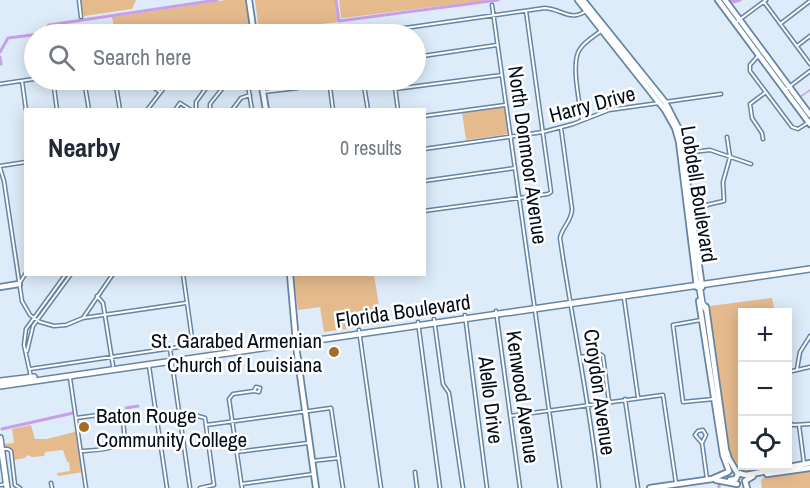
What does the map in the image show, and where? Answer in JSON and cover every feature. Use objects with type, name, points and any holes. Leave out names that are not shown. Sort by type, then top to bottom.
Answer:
[{"type":"main road","points":[[249,0],[253,24]]},
{"type":"main road","name":"Lobdell Boulevard","points":[[578,0],[588,9],[663,102],[675,128],[686,168],[699,283]]},
{"type":"main road","name":"Lobdell Boulevard","points":[[584,0],[588,9]]},
{"type":"main road","points":[[718,0],[737,22]]},
{"type":"main road","points":[[724,0],[760,56],[810,115]]},
{"type":"main road","name":"Lobdell Boulevard","points":[[597,21],[635,68]]},
{"type":"main road","points":[[787,89],[809,123]]},
{"type":"main road","points":[[263,92],[266,108]]},
{"type":"main road","name":"Lobdell Boulevard","points":[[682,153],[685,195],[693,224],[699,283]]},
{"type":"main road","name":"Florida Boulevard","points":[[534,307],[810,267]]},
{"type":"main road","points":[[290,276],[304,411],[316,488]]},
{"type":"main road","points":[[699,283],[711,339],[718,399]]},
{"type":"main road","points":[[699,283],[726,450],[732,474],[745,488]]},
{"type":"main road","points":[[0,287],[19,284]]},
{"type":"main road","name":"Florida Boulevard","points":[[0,383],[550,303],[623,296],[648,290]]},
{"type":"main road","points":[[541,307],[550,303]]},
{"type":"main road","points":[[704,320],[711,339]]},
{"type":"main road","name":"Florida Boulevard","points":[[0,383],[172,359]]},
{"type":"main road","points":[[0,438],[5,486]]},
{"type":"main road","points":[[708,481],[732,474],[763,473],[806,465],[810,468]]},
{"type":"main road","points":[[650,488],[708,481],[732,474],[754,474]]},
{"type":"main road","points":[[745,488],[745,481],[754,474]]},
{"type":"street","points":[[79,0],[81,17]]},
{"type":"street","points":[[737,22],[765,1],[810,64]]},
{"type":"street","points":[[780,24],[810,1]]},
{"type":"street","name":"North Donmoor Avenue","points":[[492,5],[560,488]]},
{"type":"street","points":[[426,27],[550,8],[577,16],[588,9]]},
{"type":"street","points":[[426,212],[551,192],[526,11]]},
{"type":"street","points":[[582,121],[575,65],[576,55],[579,49],[602,30]]},
{"type":"street","points":[[797,46],[810,36]]},
{"type":"street","points":[[426,56],[497,45]]},
{"type":"street","points":[[760,56],[750,65],[750,70],[766,92],[793,128],[800,129],[809,123]]},
{"type":"street","points":[[787,89],[810,71]]},
{"type":"street","points":[[426,85],[502,75]]},
{"type":"street","points":[[0,84],[22,81],[26,108]]},
{"type":"street","points":[[54,90],[57,108]]},
{"type":"street","points":[[85,90],[88,108]]},
{"type":"street","points":[[116,90],[120,108]]},
{"type":"street","points":[[148,108],[160,92],[157,90]]},
{"type":"street","points":[[191,108],[205,90]]},
{"type":"street","points":[[210,108],[210,104],[221,90]]},
{"type":"street","points":[[249,90],[252,108]]},
{"type":"street","points":[[263,92],[280,90]]},
{"type":"street","points":[[330,90],[333,108]]},
{"type":"street","points":[[365,90],[368,108]]},
{"type":"street","points":[[395,90],[398,108]]},
{"type":"street","points":[[763,139],[763,134],[752,118],[750,104],[766,92]]},
{"type":"street","name":"Harry Drive","points":[[426,149],[543,132],[582,121],[609,110],[721,94]]},
{"type":"street","points":[[234,108],[241,98],[250,95]]},
{"type":"street","points":[[196,102],[196,108]]},
{"type":"street","points":[[176,108],[180,103],[188,108]]},
{"type":"street","points":[[426,116],[506,105]]},
{"type":"street","name":"Croydon Avenue","points":[[561,128],[572,209],[570,221],[561,232],[560,238],[567,288],[572,301],[599,488]]},
{"type":"street","points":[[689,210],[724,201],[723,182],[729,157],[727,137]]},
{"type":"street","points":[[682,153],[710,150],[751,164]]},
{"type":"street","points":[[24,162],[0,167],[22,301],[35,319],[54,326],[66,325],[83,318],[186,303]]},
{"type":"street","points":[[426,181],[515,168]]},
{"type":"street","points":[[19,284],[24,276]]},
{"type":"street","points":[[31,377],[27,351],[30,331],[35,319],[65,276]]},
{"type":"street","points":[[35,319],[69,276]]},
{"type":"street","points":[[83,318],[112,276]]},
{"type":"street","points":[[30,369],[193,345],[183,276]]},
{"type":"street","points":[[97,296],[103,303],[112,366]]},
{"type":"street","points":[[623,296],[638,397]]},
{"type":"street","name":"Kenwood Avenue","points":[[496,312],[520,488]]},
{"type":"street","name":"Alello Drive","points":[[465,317],[487,488]]},
{"type":"street","points":[[704,320],[673,324],[684,402],[718,399]]},
{"type":"street","points":[[434,321],[443,384],[449,393],[463,488]]},
{"type":"street","points":[[418,323],[440,488]]},
{"type":"street","points":[[359,332],[381,488]]},
{"type":"street","points":[[797,369],[800,352],[810,336]]},
{"type":"street","points":[[171,349],[190,488]]},
{"type":"street","points":[[580,357],[600,354],[603,356],[609,402]]},
{"type":"street","points":[[149,364],[167,488]]},
{"type":"street","points":[[792,371],[810,367]]},
{"type":"street","points":[[70,375],[86,488]]},
{"type":"street","points":[[254,391],[233,394],[229,399],[242,486],[314,474]]},
{"type":"street","points":[[510,416],[663,395],[676,484]]},
{"type":"street","points":[[625,399],[638,488]]},
{"type":"street","points":[[206,425],[331,408],[343,488]]},
{"type":"street","points":[[76,418],[122,412],[124,435],[120,442],[108,448],[81,451]]},
{"type":"street","points":[[180,418],[204,417],[214,485],[200,488]]},
{"type":"street","points":[[792,424],[810,424]]},
{"type":"street","points":[[799,425],[806,465]]},
{"type":"street","points":[[237,453],[309,443]]},
{"type":"street","points":[[702,443],[708,481]]},
{"type":"street","points":[[1,449],[11,451],[15,485],[20,488]]},
{"type":"street","points":[[312,461],[339,458]]},
{"type":"street","points":[[415,471],[417,488]]},
{"type":"street","points":[[51,483],[52,488]]},
{"type":"shaded area","points":[[80,0],[136,0],[132,9],[84,16]]},
{"type":"shaded area","points":[[226,0],[246,0],[250,24],[113,24],[112,17]]},
{"type":"shaded area","points":[[255,0],[335,0],[338,22],[258,24]]},
{"type":"shaded area","points":[[339,0],[489,0],[341,18]]},
{"type":"shaded area","points":[[504,106],[508,134],[466,140],[462,112]]},
{"type":"shaded area","points":[[293,276],[374,276],[382,324],[324,332],[320,307],[298,310]]},
{"type":"shaded area","points":[[772,298],[774,308],[738,308],[738,466],[728,456],[708,307]]},
{"type":"shaded area","points":[[31,425],[35,439],[47,439],[78,431],[84,472],[58,476],[57,473],[70,471],[69,462],[63,450],[45,452],[44,456],[28,455],[25,458],[13,460],[12,449],[4,447],[4,444],[14,443],[12,429]]},
{"type":"shaded area","points":[[810,469],[810,488],[762,488],[761,481],[765,475]]},
{"type":"shaded area","points":[[744,470],[772,470],[756,473]]},
{"type":"waterway","points":[[56,24],[217,0]]},
{"type":"waterway","points":[[336,0],[339,21],[498,0]]},
{"type":"waterway","points":[[731,0],[733,2],[740,0]]},
{"type":"waterway","points":[[0,52],[8,38],[24,36]]},
{"type":"waterway","points":[[0,57],[1,64]]},
{"type":"waterway","points":[[800,97],[810,90]]},
{"type":"waterway","points":[[126,408],[138,406]]},
{"type":"waterway","points":[[2,429],[73,413]]},
{"type":"place","name":"St. Garabed Armenian Church of Louisiana","points":[[334,352]]},
{"type":"place","name":"Baton Rouge Community College","points":[[84,427]]}]
